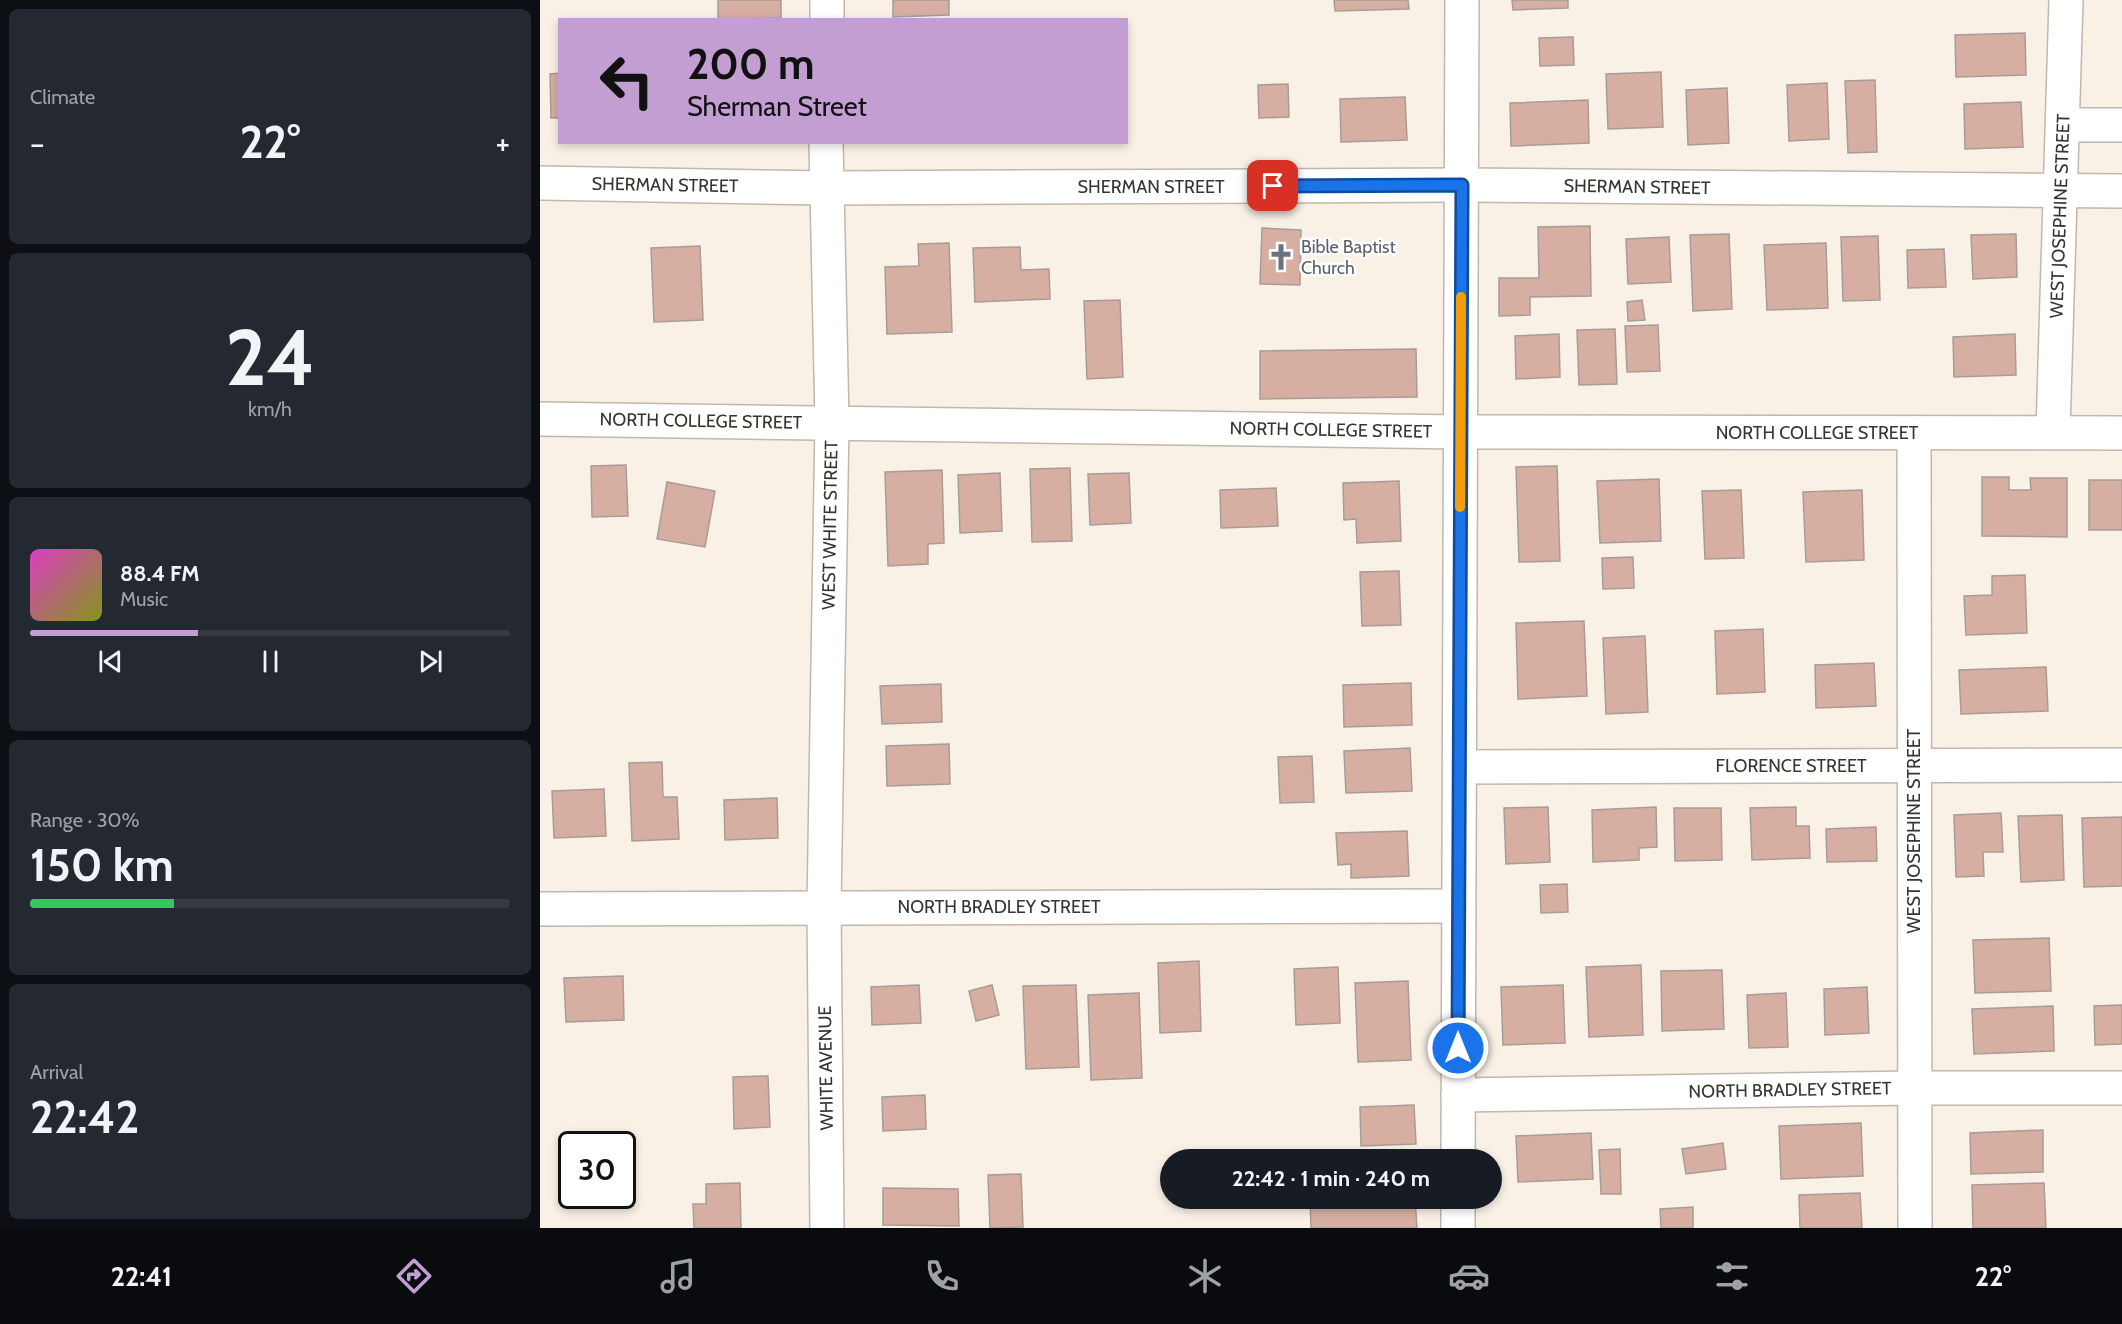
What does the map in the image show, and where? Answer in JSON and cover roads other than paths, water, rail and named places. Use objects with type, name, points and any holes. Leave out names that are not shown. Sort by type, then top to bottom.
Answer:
[{"type":"street","points":[[827,0],[827,18]]},
{"type":"street","points":[[1458,1149],[1462,0]]},
{"type":"street","name":"WEST JOSEPHINE STREET","points":[[2053,431],[2066,0]]},
{"type":"street","points":[[2063,125],[2122,125]]},
{"type":"street","name":"WEST WHITE STREET","points":[[824,907],[832,422],[826,144]]},
{"type":"street","name":"SHERMAN STREET","points":[[540,183],[826,188],[1462,185],[2122,191]]},
{"type":"street","name":"NORTH COLLEGE STREET","points":[[540,419],[1460,432],[2053,431],[2122,433]]},
{"type":"street","name":"WEST JOSEPHINE STREET","points":[[1914,433],[1915,1228]]},
{"type":"street","name":"FLORENCE STREET","points":[[1460,767],[2122,765]]},
{"type":"street","name":"NORTH BRADLEY STREET","points":[[540,909],[1458,906]]},
{"type":"street","name":"WHITE AVENUE","points":[[824,907],[827,1228]]},
{"type":"street","name":"NORTH BRADLEY STREET","points":[[1458,1095],[1915,1088],[2122,1088]]},
{"type":"street","points":[[1458,1209],[1458,1228]]},
{"type":"place","name":"Bible Baptist Church","points":[[1281,257]]}]
